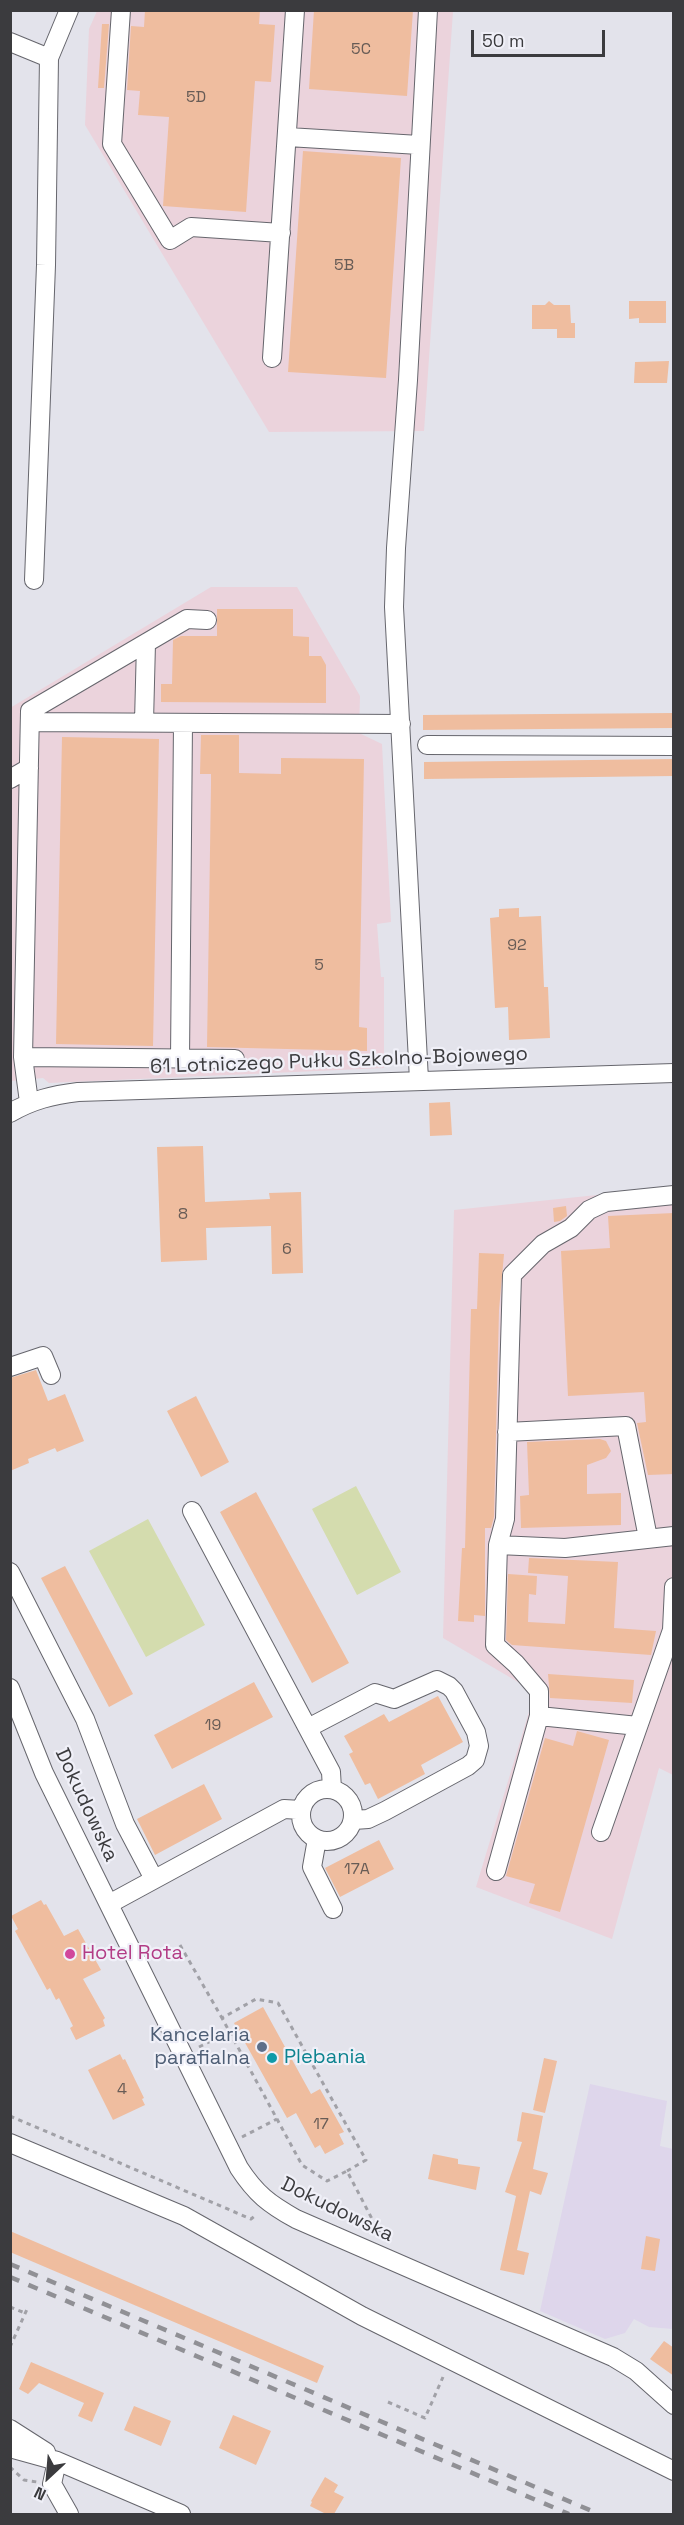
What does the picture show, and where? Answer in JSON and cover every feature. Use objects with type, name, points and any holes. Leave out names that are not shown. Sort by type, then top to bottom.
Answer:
[{"type":"street","points":[[34,580],[46,265],[49,58],[69,10]]},
{"type":"street","points":[[121,10],[112,144],[170,240],[191,227],[281,233]]},
{"type":"street","points":[[272,358],[296,10]]},
{"type":"street","points":[[418,1080],[394,608],[428,10]]},
{"type":"street","points":[[10,42],[49,58]]},
{"type":"street","points":[[288,137],[419,145]]},
{"type":"street","points":[[29,1102],[23,1057],[17,1036],[30,711],[187,619],[207,620]]},
{"type":"street","points":[[144,722],[146,643]]},
{"type":"street","points":[[30,722],[401,724]]},
{"type":"street","points":[[180,1059],[183,723]]},
{"type":"street","points":[[427,745],[674,746]]},
{"type":"street","points":[[10,779],[29,768]]},
{"type":"street","points":[[23,1057],[235,1059]]},
{"type":"street","name":"61 Lotniczego Pułku Szkolno-Bojowego","points":[[10,1113],[29,1102],[52,1095],[78,1092],[674,1073]]},
{"type":"street","points":[[496,1871],[539,1716],[539,1691],[516,1664],[495,1645],[498,1545],[505,1519],[512,1275],[543,1244],[572,1228],[596,1205],[674,1195]]},
{"type":"street","points":[[10,1367],[43,1356],[51,1375]]},
{"type":"street","points":[[507,1432],[626,1426],[648,1538]]},
{"type":"street","points":[[192,1511],[332,1772],[332,1789]]},
{"type":"street","points":[[498,1545],[565,1548],[674,1536]]},
{"type":"street","points":[[10,1572],[85,1719],[125,1824],[154,1879]]},
{"type":"street","points":[[601,1832],[672,1630],[674,1587]]},
{"type":"street","points":[[308,1728],[375,1693],[394,1699],[436,1680],[454,1691],[476,1732],[479,1746],[472,1763],[385,1811],[368,1819],[354,1820]]},
{"type":"street","name":"Dokudowska","points":[[10,1688],[44,1773],[228,2144],[252,2186],[268,2202],[296,2219],[613,2357],[636,2371],[674,2405]]},
{"type":"street","points":[[539,1716],[638,1726]]},
{"type":"street","points":[[332,1789],[348,1797],[353,1808],[354,1820],[349,1831],[340,1839],[328,1842],[316,1839],[307,1832],[301,1822],[301,1810],[306,1799],[315,1791],[332,1789]]},
{"type":"street","points":[[109,1904],[284,1809],[301,1810]]},
{"type":"street","points":[[316,1839],[312,1867],[333,1909]]},
{"type":"street","points":[[10,2143],[184,2216],[362,2316],[674,2471]]},
{"type":"street","points":[[10,2414],[27,2439]]},
{"type":"street","points":[[10,2429],[57,2461]]},
{"type":"street","points":[[10,2448],[57,2461],[181,2514]]},
{"type":"street","points":[[57,2461],[52,2484],[69,2514]]},
{"type":"path","points":[[180,1945],[302,2165],[327,2181],[366,2160],[278,2003],[256,1999],[222,2018]]},
{"type":"path","points":[[184,2054],[229,2032]]},
{"type":"path","points":[[10,2116],[251,2219],[268,2202]]},
{"type":"path","points":[[228,2144],[277,2119]]},
{"type":"path","points":[[347,2171],[384,2243]]},
{"type":"path","points":[[10,2307],[25,2313]]},
{"type":"path","points":[[10,2347],[28,2307]]},
{"type":"path","points":[[388,2402],[424,2418],[447,2368]]},
{"type":"shaded area","points":[[97,11],[453,11],[424,431],[269,432],[85,125],[89,29]]},
{"type":"shaded area","points":[[211,587],[297,587],[360,696],[359,733],[382,744],[391,922],[377,924],[381,977],[384,977],[384,1068],[49,1083],[43,1078],[11,1081],[10,708]]},
{"type":"shaded area","points":[[673,1187],[673,1775],[659,1768],[612,1939],[476,1887],[535,1692],[443,1638],[454,1210]]},
{"type":"shaded area","points":[[590,2084],[667,2101],[660,2146],[673,2149],[673,2329],[649,2327],[634,2319],[625,2333],[605,2339],[540,2311]]},
{"type":"green space","points":[[356,1486],[401,1572],[357,1595],[312,1509]]},
{"type":"green space","points":[[148,1519],[205,1625],[146,1657],[89,1551]]},
{"type":"building","points":[[145,10],[260,10],[259,24],[275,25],[271,82],[255,81],[246,212],[163,206],[169,117],[138,115],[140,91],[127,90],[131,26],[144,27]]},
{"type":"building","points":[[314,10],[413,10],[407,96],[309,89]]},
{"type":"building","points":[[102,24],[109,24],[104,88],[98,88]]},
{"type":"building","points":[[303,151],[401,158],[386,378],[288,372]]},
{"type":"building","points":[[549,301],[554,305],[570,305],[571,323],[575,323],[575,338],[557,338],[557,329],[532,329],[532,305],[545,305]]},
{"type":"building","points":[[629,301],[666,301],[666,323],[639,323],[639,318],[629,319]]},
{"type":"building","points":[[669,361],[667,383],[634,383],[635,362]]},
{"type":"building","points":[[217,609],[293,609],[293,636],[309,637],[309,656],[321,656],[326,665],[326,703],[161,702],[161,684],[172,684],[173,640],[181,636],[217,636]]},
{"type":"building","points":[[674,713],[674,728],[423,730],[423,715]]},
{"type":"building","points":[[201,735],[239,735],[239,773],[281,774],[281,758],[364,759],[359,1027],[367,1028],[367,1051],[207,1047],[211,774],[200,774]]},
{"type":"building","points":[[62,737],[159,739],[153,1046],[56,1044]]},
{"type":"building","points":[[674,759],[674,776],[424,779],[424,762]]},
{"type":"building","points":[[519,908],[519,917],[541,916],[544,987],[548,987],[550,1038],[509,1040],[508,1007],[495,1008],[490,918],[499,917],[499,909]]},
{"type":"building","points":[[450,1102],[452,1135],[430,1136],[429,1103]]},
{"type":"building","points":[[203,1146],[205,1202],[270,1199],[269,1193],[301,1192],[303,1273],[272,1274],[271,1226],[206,1228],[207,1260],[161,1262],[157,1147]]},
{"type":"building","points":[[566,1206],[567,1216],[554,1222],[553,1208]]},
{"type":"building","points":[[674,1213],[674,1474],[648,1475],[637,1423],[646,1422],[644,1392],[568,1396],[561,1251],[610,1248],[608,1216]]},
{"type":"building","points":[[479,1253],[504,1254],[499,1310],[494,1517],[491,1528],[485,1528],[485,1616],[474,1615],[474,1622],[458,1621],[462,1548],[465,1548],[471,1309],[477,1309]]},
{"type":"building","points":[[36,1370],[48,1401],[65,1394],[84,1441],[57,1452],[55,1448],[28,1459],[29,1463],[10,1471],[10,1378]]},
{"type":"building","points":[[196,1396],[229,1462],[201,1477],[167,1411]]},
{"type":"building","points":[[600,1439],[606,1441],[611,1451],[606,1458],[587,1465],[587,1494],[621,1493],[621,1525],[521,1528],[520,1496],[529,1495],[527,1442]]},
{"type":"building","points":[[256,1492],[349,1663],[312,1683],[220,1512]]},
{"type":"building","points":[[529,1558],[618,1562],[614,1628],[656,1631],[651,1655],[512,1645],[506,1640],[508,1574],[537,1576],[536,1595],[529,1594],[528,1622],[565,1624],[568,1576],[528,1573]]},
{"type":"building","points":[[65,1566],[133,1694],[109,1707],[41,1578]]},
{"type":"building","points":[[548,1674],[634,1680],[632,1703],[550,1698]]},
{"type":"building","points":[[254,1682],[273,1717],[172,1769],[154,1735]]},
{"type":"building","points":[[438,1696],[463,1742],[421,1765],[425,1774],[378,1799],[370,1783],[365,1785],[349,1754],[353,1752],[344,1736],[384,1714],[389,1722]]},
{"type":"building","points":[[577,1731],[609,1740],[560,1912],[529,1903],[535,1884],[506,1876],[545,1738],[573,1746]]},
{"type":"building","points":[[204,1784],[222,1819],[155,1855],[137,1819]]},
{"type":"building","points":[[379,1840],[394,1869],[340,1897],[325,1868]]},
{"type":"building","points":[[41,1900],[44,1905],[46,1904],[64,1936],[78,1929],[101,1970],[83,1979],[105,2018],[103,2020],[105,2026],[76,2040],[70,2028],[73,2026],[59,1998],[56,2000],[50,1988],[47,1990],[15,1931],[18,1929],[11,1916]]},
{"type":"building","name":"Plebania","points":[[263,2007],[311,2094],[320,2089],[344,2132],[339,2134],[344,2144],[325,2154],[320,2145],[315,2148],[296,2113],[287,2118],[234,2023]]},
{"type":"building","points":[[120,2054],[123,2060],[125,2059],[144,2098],[142,2099],[145,2105],[113,2120],[88,2070]]},
{"type":"building","points":[[544,2058],[557,2061],[545,2113],[533,2110]]},
{"type":"building","points":[[522,2112],[543,2116],[533,2169],[548,2173],[541,2195],[530,2191],[517,2250],[529,2253],[524,2275],[500,2270],[516,2196],[505,2192],[522,2142],[517,2141]]},
{"type":"building","points":[[433,2154],[458,2159],[458,2164],[480,2167],[476,2190],[428,2179]]},
{"type":"building","points":[[10,2231],[324,2366],[317,2383],[10,2252]]},
{"type":"building","points":[[646,2236],[660,2239],[655,2271],[641,2269]]},
{"type":"building","points":[[664,2341],[674,2348],[674,2376],[650,2359]]},
{"type":"building","points":[[31,2362],[104,2393],[92,2422],[78,2416],[84,2403],[39,2383],[28,2394],[19,2389]]},
{"type":"building","points":[[134,2406],[171,2421],[161,2446],[124,2430]]},
{"type":"building","points":[[233,2415],[271,2431],[256,2465],[219,2448]]},
{"type":"building","points":[[325,2477],[338,2485],[334,2492],[344,2497],[334,2514],[326,2514],[310,2506]]},
{"type":"railway","points":[[10,2264],[599,2514]]},
{"type":"railway","points":[[10,2277],[569,2514]]},
{"type":"place","name":"Hotel Rota","points":[[70,1954]]},
{"type":"place","name":"Kancelaria parafialna","points":[[262,2047]]},
{"type":"place","name":"Plebania","points":[[272,2058]]}]
